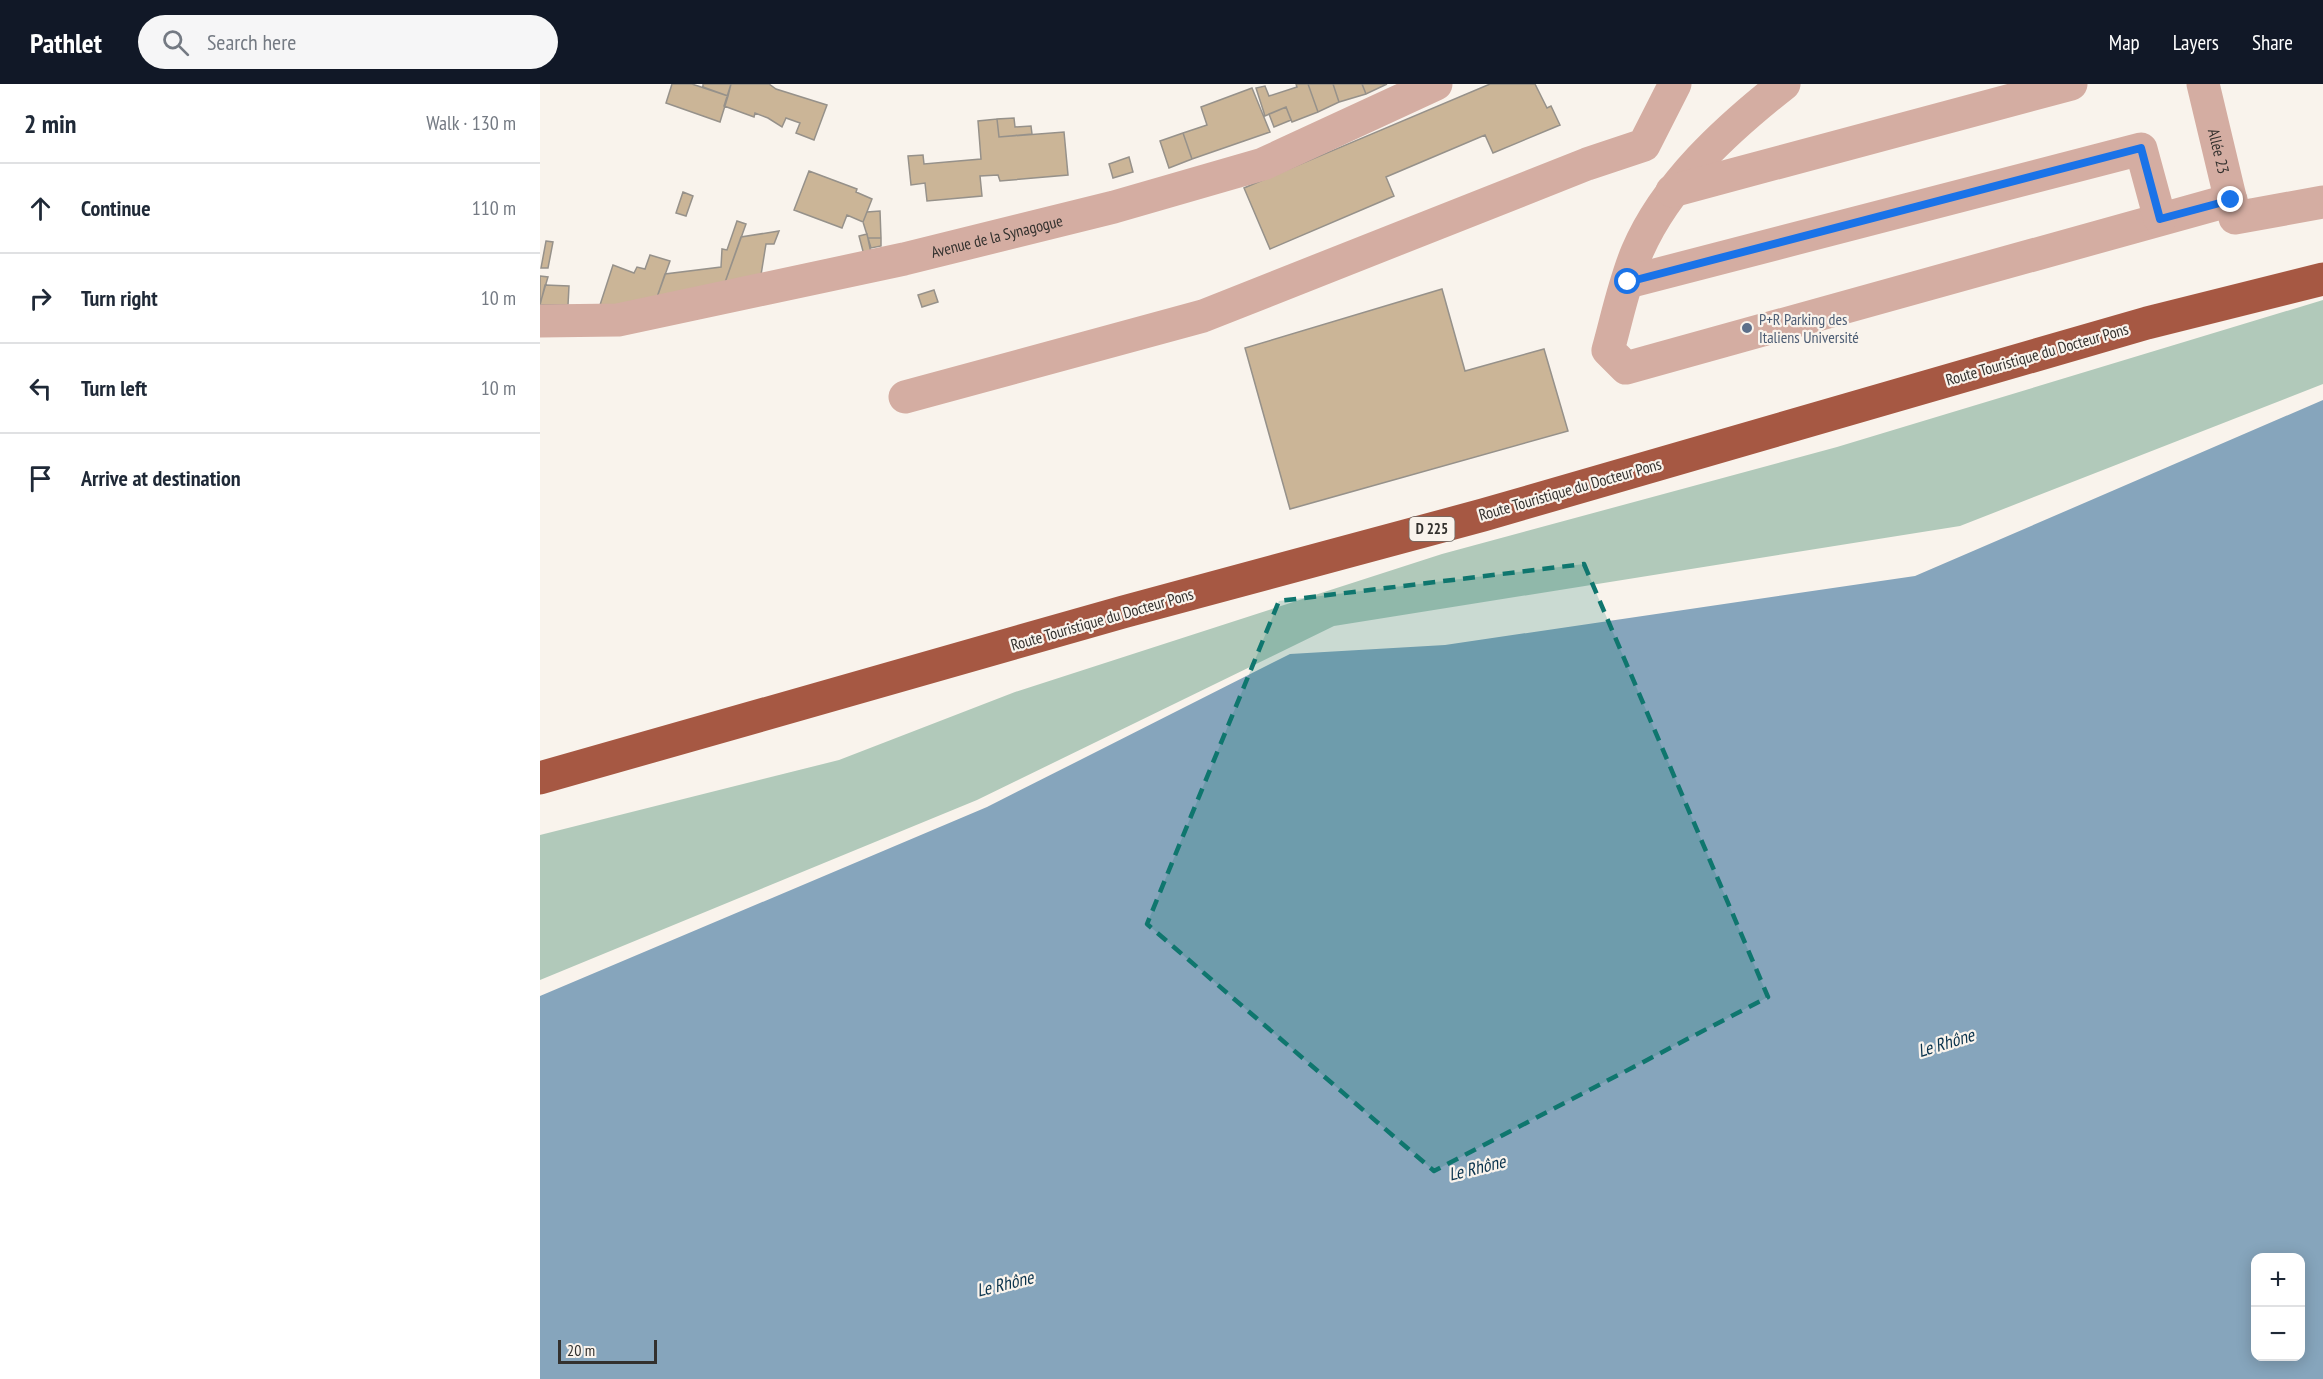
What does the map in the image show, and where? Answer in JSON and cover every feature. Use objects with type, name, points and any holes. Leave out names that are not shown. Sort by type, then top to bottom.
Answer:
[{"type":"highway","name":"Route Touristique du Docteur Pons","points":[[540,778],[1123,612],[1483,515],[2147,323],[2323,279]]},
{"type":"street","name":"Avenue de la Synagogue","points":[[540,321],[618,320],[904,259],[1114,207],[1263,164],[1436,84]]},
{"type":"street","points":[[905,397],[1203,316],[1587,164],[1644,145],[1675,84]]},
{"type":"street","points":[[1784,84],[1741,117],[1672,191],[1637,252],[1608,350],[1626,368],[2160,219],[2233,209],[2323,202]]},
{"type":"street","points":[[1672,191],[2071,84]]},
{"type":"street","name":"Allée 23","points":[[2203,84],[2233,209]]},
{"type":"street","points":[[1628,282],[2141,148],[2160,219]]},
{"type":"highlighted area","points":[[1584,564],[1768,997],[1434,1171],[1147,924],[1279,601]]},
{"type":"green space","points":[[2323,300],[2323,384],[1960,526],[1334,626],[977,800],[540,980],[540,835],[839,760],[1015,692],[1442,554],[1837,447]]},
{"type":"water","name":"Le Rhône","points":[[2323,400],[2323,1379],[540,1379],[540,996],[987,807],[1290,654],[1445,645],[1915,576]]},
{"type":"building","points":[[672,84],[692,84],[728,96],[720,122],[666,103]]},
{"type":"building","points":[[703,84],[731,84],[728,96],[703,87]]},
{"type":"building","points":[[731,84],[769,84],[776,89],[827,105],[814,140],[796,133],[800,123],[786,118],[782,127],[755,113],[754,117],[724,106]]},
{"type":"building","points":[[1296,84],[1308,84],[1318,112],[1292,122],[1286,107],[1265,116],[1256,88],[1265,86],[1269,96],[1297,87]]},
{"type":"building","points":[[1308,84],[1333,84],[1339,102],[1318,112]]},
{"type":"building","points":[[1333,84],[1362,84],[1366,94],[1339,102]]},
{"type":"building","points":[[1362,84],[1387,84],[1366,94]]},
{"type":"building","points":[[1490,84],[1535,84],[1547,108],[1551,106],[1560,125],[1493,153],[1485,135],[1386,177],[1394,196],[1270,249],[1244,188]]},
{"type":"building","points":[[1252,88],[1270,132],[1192,159],[1183,133],[1207,125],[1201,107]]},
{"type":"building","points":[[1286,107],[1291,120],[1274,127],[1269,114]]},
{"type":"building","points":[[1014,118],[1015,127],[1031,126],[1032,134],[999,137],[997,119]]},
{"type":"building","points":[[997,119],[999,137],[1064,132],[1068,175],[1000,181],[998,175],[980,176],[982,196],[927,201],[925,183],[911,185],[908,156],[923,155],[924,164],[981,159],[978,121]]},
{"type":"building","points":[[1183,133],[1192,159],[1169,168],[1160,141]]},
{"type":"building","points":[[1129,157],[1133,172],[1113,178],[1109,164]]},
{"type":"building","points":[[809,171],[857,189],[856,192],[872,199],[863,222],[847,215],[842,228],[794,210]]},
{"type":"building","points":[[683,192],[693,196],[686,216],[676,213]]},
{"type":"building","points":[[880,211],[881,238],[868,238],[863,222],[867,212]]},
{"type":"building","points":[[737,221],[746,224],[723,288],[656,300],[665,274],[721,267],[722,249],[727,250]]},
{"type":"building","points":[[779,231],[774,244],[766,244],[760,281],[723,288],[741,237]]},
{"type":"building","points":[[867,234],[871,253],[864,255],[859,236]]},
{"type":"building","points":[[868,238],[881,238],[881,246],[871,248]]},
{"type":"building","points":[[546,241],[553,242],[548,268],[541,268]]},
{"type":"building","points":[[650,255],[670,261],[656,300],[635,305],[600,305],[613,265],[634,273],[637,267],[645,269]]},
{"type":"building","points":[[540,276],[548,277],[540,304]]},
{"type":"building","points":[[545,285],[569,286],[568,305],[540,305]]},
{"type":"building","points":[[1442,289],[1465,371],[1544,349],[1568,431],[1290,509],[1245,348]]},
{"type":"building","points":[[934,290],[938,302],[922,307],[918,295]]},
{"type":"place","name":"P+R Parking des Italiens Université","points":[[1747,328]]},
{"type":"route","points":[[1628,282],[2141,148],[2160,219],[2231,200]]}]
